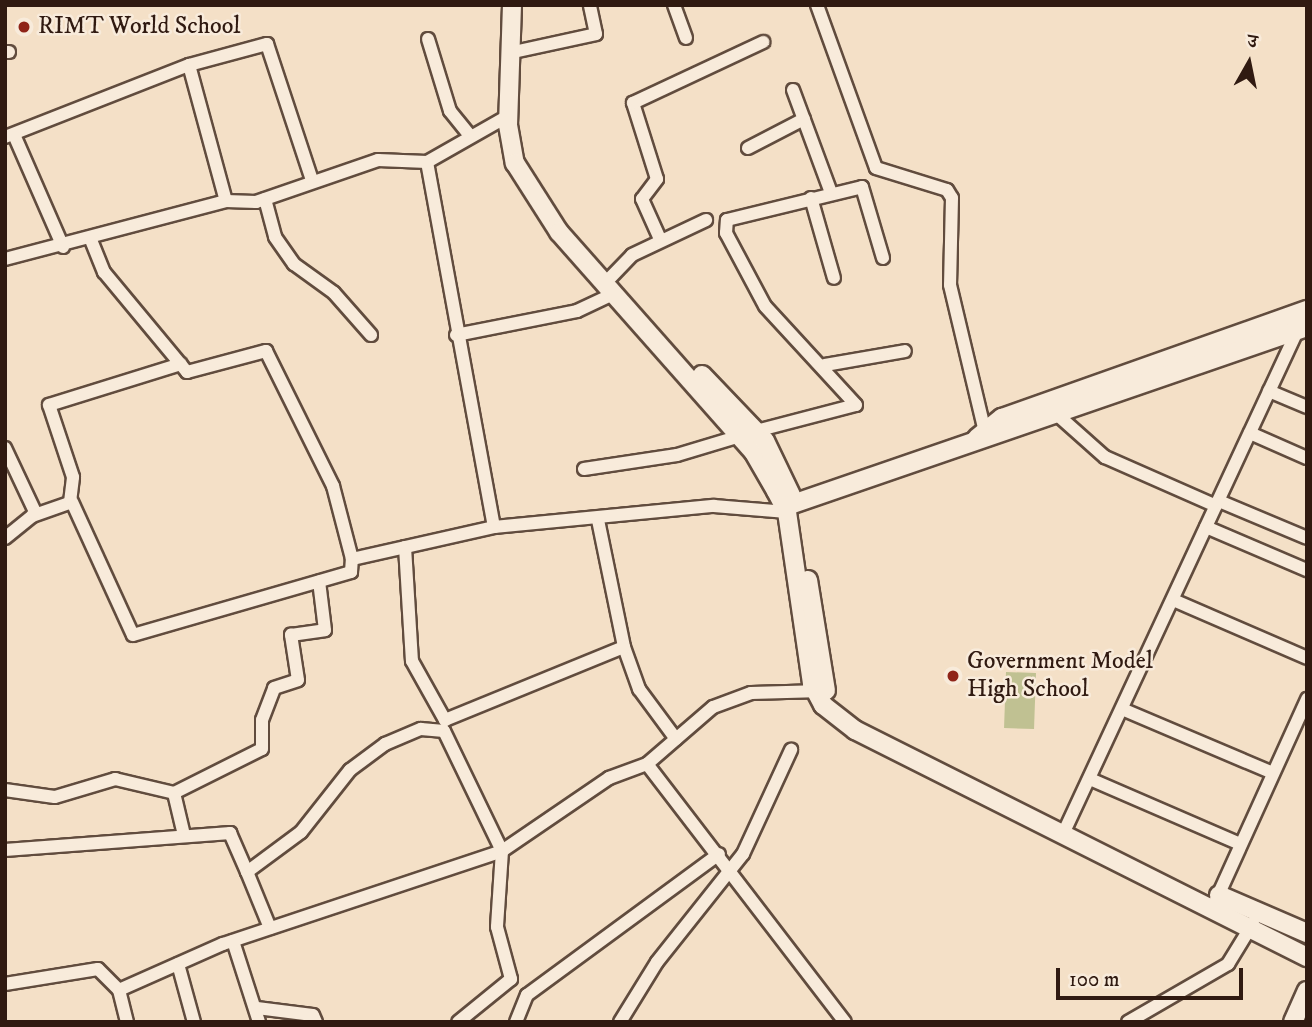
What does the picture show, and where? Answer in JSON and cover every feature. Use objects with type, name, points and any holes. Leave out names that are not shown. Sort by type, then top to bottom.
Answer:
[{"type":"street","points":[[512,5],[517,118],[525,157],[541,190],[613,285]]},
{"type":"street","points":[[522,5],[508,116],[515,163],[533,199],[748,434],[789,507],[820,691],[855,730],[1063,834],[1215,902],[1259,912],[1307,933]]},
{"type":"street","points":[[514,53],[596,34],[590,5]]},
{"type":"street","points":[[674,5],[686,38]]},
{"type":"street","points":[[817,5],[876,168],[947,190],[952,198],[950,285],[985,432]]},
{"type":"street","points":[[428,39],[450,111],[470,136]]},
{"type":"street","points":[[660,239],[642,198],[657,179],[633,103],[763,42]]},
{"type":"street","points":[[63,247],[10,137],[189,65],[267,44],[312,180]]},
{"type":"street","points":[[189,65],[226,201]]},
{"type":"street","points":[[793,90],[831,193]]},
{"type":"street","points":[[5,259],[91,240],[226,201],[265,199],[312,180],[377,160],[427,162],[508,116]]},
{"type":"street","points":[[748,148],[804,119]]},
{"type":"street","points":[[427,162],[456,335],[494,527]]},
{"type":"street","points":[[584,469],[677,455],[748,434],[854,410],[825,366],[765,306],[724,225],[811,198],[864,189],[883,258]]},
{"type":"street","points":[[811,198],[834,278]]},
{"type":"street","points":[[265,199],[275,237],[294,264],[334,293],[371,335]]},
{"type":"street","points":[[456,335],[577,312],[613,285],[632,255],[660,239],[706,220]]},
{"type":"street","points":[[91,240],[104,272],[181,364],[187,372],[265,351],[333,486],[352,559],[351,572],[132,635],[88,528],[69,502],[73,477],[49,405],[181,364]]},
{"type":"street","points":[[960,451],[985,432],[1307,311]]},
{"type":"street","points":[[1063,834],[1269,391],[1301,335],[1307,311]]},
{"type":"street","points":[[352,559],[494,527],[598,520],[714,506],[789,507],[960,451],[1051,409],[1301,335]]},
{"type":"street","points":[[825,366],[905,351]]},
{"type":"street","points":[[1269,391],[1307,407]]},
{"type":"street","points":[[1051,409],[1105,457],[1307,538]]},
{"type":"street","points":[[1250,433],[1307,458]]},
{"type":"street","points":[[5,448],[36,514]]},
{"type":"street","points":[[5,538],[36,514],[69,502]]},
{"type":"street","points":[[598,520],[624,646],[639,689],[676,739]]},
{"type":"street","points":[[1206,527],[1307,570]]},
{"type":"street","points":[[405,547],[412,661],[445,720],[624,646]]},
{"type":"street","points":[[5,790],[55,797],[115,779],[174,793],[262,749],[262,720],[274,688],[298,680],[291,635],[325,630],[319,581]]},
{"type":"street","points":[[1173,600],[1307,658]]},
{"type":"street","points":[[119,990],[233,941],[502,851],[609,778],[647,764],[713,707],[751,693],[820,691]]},
{"type":"street","points":[[1215,902],[1307,699]]},
{"type":"street","points":[[1122,709],[1273,773]]},
{"type":"street","points":[[247,872],[301,832],[349,770],[385,744],[435,728],[456,752],[502,851],[497,927],[511,979],[458,1022]]},
{"type":"street","points":[[620,1022],[743,854],[791,750]]},
{"type":"street","points":[[647,764],[719,854],[845,1022]]},
{"type":"street","points":[[1090,779],[1240,845]]},
{"type":"street","points":[[174,793],[184,835]]},
{"type":"street","points":[[5,850],[230,833],[270,928]]},
{"type":"street","points":[[516,1022],[527,995],[719,854]]},
{"type":"street","points":[[1215,902],[1250,929],[1307,957]]},
{"type":"street","points":[[1128,1022],[1228,964],[1259,912]]},
{"type":"street","points":[[233,941],[257,1008],[259,1022]]},
{"type":"street","points":[[178,964],[194,1022]]},
{"type":"street","points":[[5,984],[98,969],[119,990],[127,1022]]},
{"type":"street","points":[[1293,1022],[1307,991]]},
{"type":"street","points":[[257,1008],[313,1015],[316,1022]]},
{"type":"green space","points":[[1006,672],[1036,673],[1034,729],[1004,728]]},
{"type":"place","name":"RIMT World School","points":[[24,27]]},
{"type":"place","name":"Government Model High School","points":[[953,676]]}]
